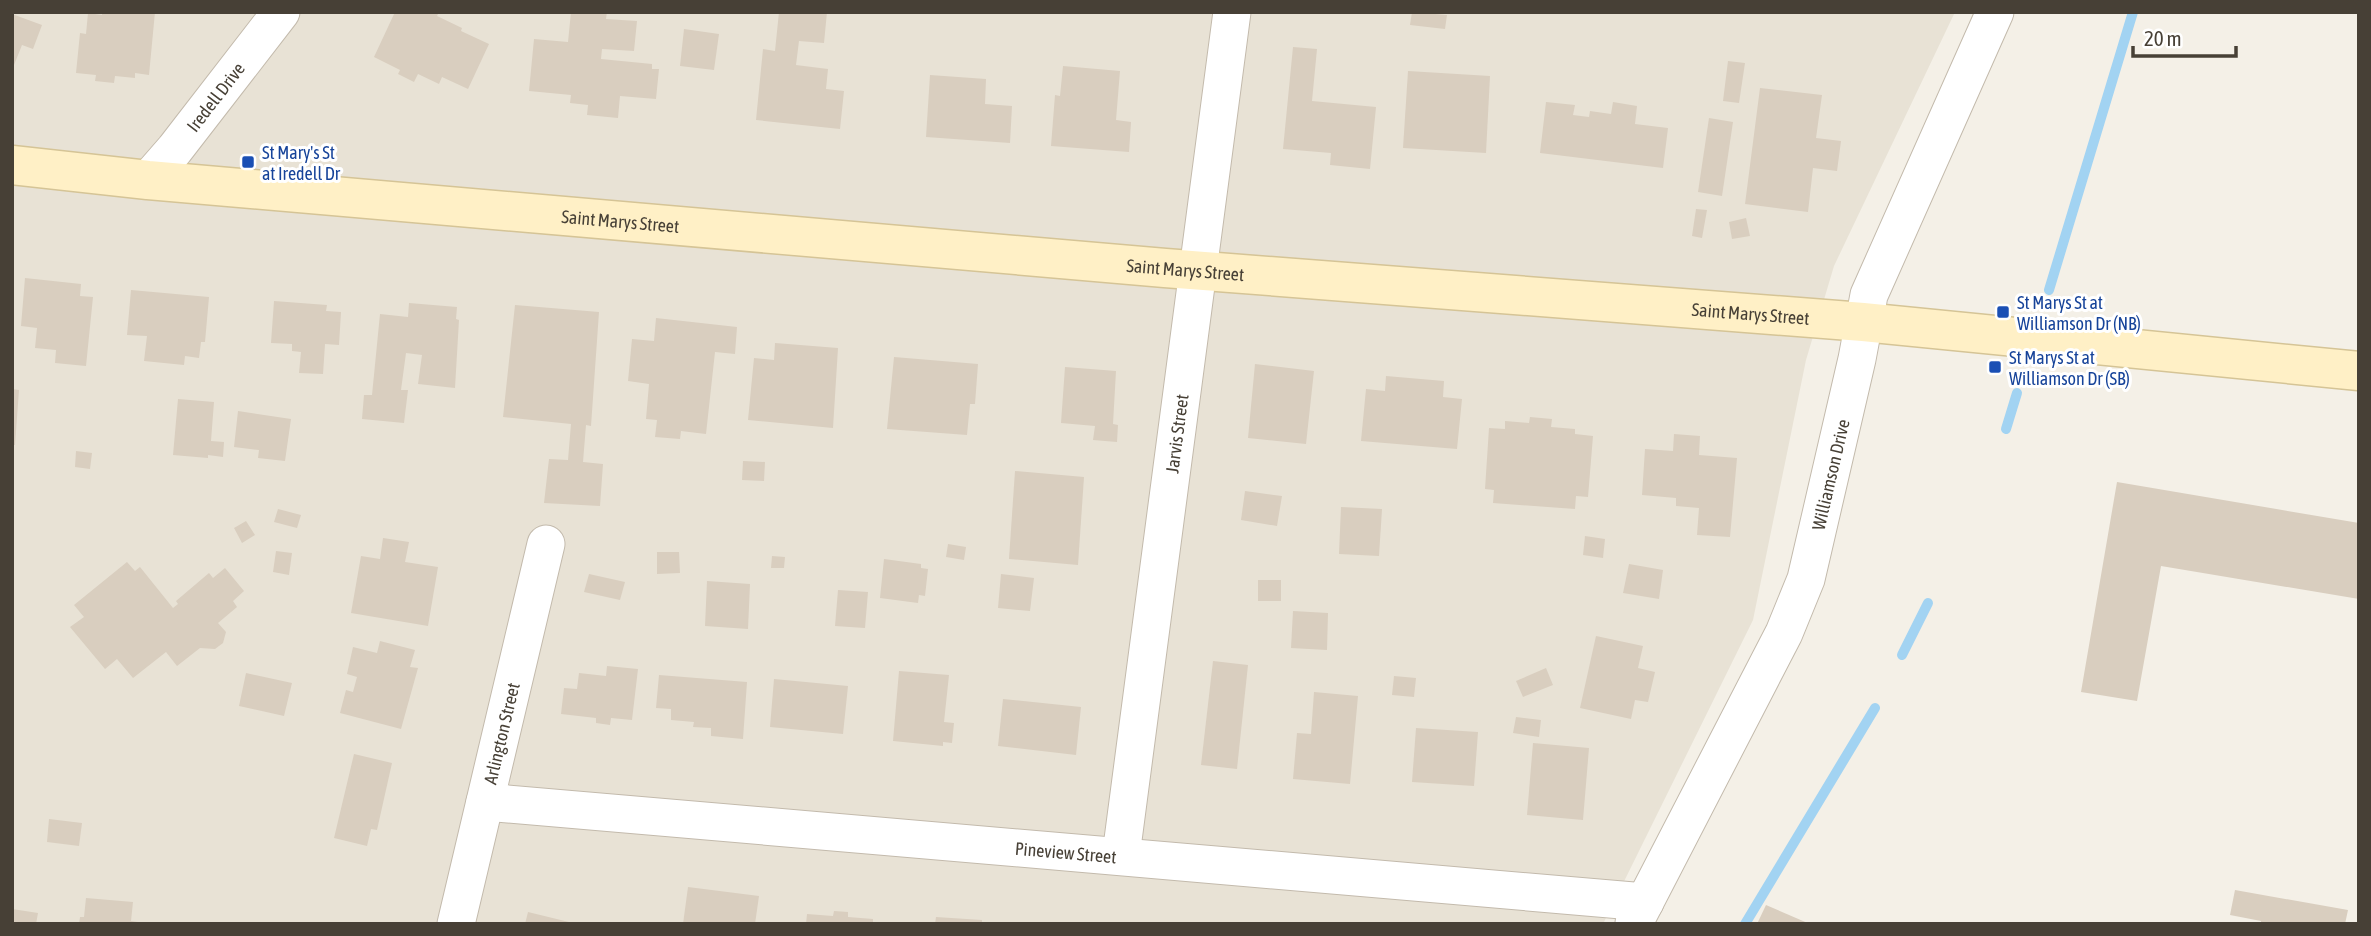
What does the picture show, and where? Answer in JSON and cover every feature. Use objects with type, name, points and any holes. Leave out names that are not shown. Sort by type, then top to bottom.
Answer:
[{"type":"main road","name":"Saint Marys Street","points":[[12,165],[148,180],[1200,271],[1863,322],[2359,371]]},
{"type":"street","name":"Iredell Drive","points":[[148,180],[281,12]]},
{"type":"street","name":"Jarvis Street","points":[[1121,855],[1232,12]]},
{"type":"street","name":"Williamson Drive","points":[[1639,913],[1784,633],[1806,579],[1857,359],[1869,295],[1995,12]]},
{"type":"street","name":"Arlington Street","points":[[456,924],[546,544]]},
{"type":"street","name":"Pineview Street","points":[[485,802],[1121,855],[1639,913]]},
{"type":"shaded area","points":[[12,12],[1955,12],[1834,266],[1806,360],[1753,620],[1603,924],[12,924]]},
{"type":"building","points":[[102,12],[155,12],[149,75],[135,73],[135,78],[115,76],[114,83],[95,81],[96,75],[76,73],[80,33],[86,34],[88,13],[102,15]]},
{"type":"building","points":[[395,12],[439,12],[437,16],[489,44],[468,89],[442,77],[439,84],[418,74],[414,82],[398,74],[400,70],[374,57]]},
{"type":"building","points":[[571,12],[607,12],[606,19],[637,21],[634,51],[602,49],[601,59],[652,64],[652,69],[659,69],[656,99],[620,96],[618,118],[587,115],[588,105],[570,103],[571,95],[529,91],[534,39],[568,42]]},
{"type":"building","points":[[779,12],[827,12],[824,43],[799,41],[796,65],[828,69],[826,89],[844,91],[840,129],[756,120],[763,49],[775,51]]},
{"type":"building","points":[[1412,12],[1447,15],[1445,29],[1410,25]]},
{"type":"building","points":[[12,14],[42,25],[33,49],[22,45],[12,70]]},
{"type":"building","points":[[684,29],[719,34],[714,70],[680,66]]},
{"type":"building","points":[[1293,47],[1317,49],[1312,101],[1376,107],[1370,169],[1330,165],[1331,153],[1283,149]]},
{"type":"building","points":[[1728,61],[1745,63],[1739,103],[1723,101]]},
{"type":"building","points":[[1063,66],[1120,71],[1116,120],[1131,122],[1129,152],[1051,146],[1055,95],[1060,96]]},
{"type":"building","points":[[1408,71],[1490,76],[1486,153],[1403,148]]},
{"type":"building","points":[[930,75],[986,79],[985,104],[1012,106],[1010,143],[926,137]]},
{"type":"building","points":[[1760,88],[1822,95],[1816,138],[1841,141],[1837,171],[1813,168],[1808,212],[1745,204]]},
{"type":"building","points":[[1546,102],[1575,105],[1573,115],[1589,117],[1590,111],[1611,114],[1613,102],[1637,106],[1635,124],[1668,128],[1663,168],[1540,153]]},
{"type":"building","points":[[1709,118],[1733,122],[1722,196],[1698,192]]},
{"type":"building","points":[[1696,209],[1707,210],[1702,238],[1692,236]]},
{"type":"building","points":[[1746,218],[1750,236],[1732,239],[1729,222]]},
{"type":"building","points":[[25,278],[81,284],[80,296],[93,297],[86,366],[55,363],[56,350],[35,348],[37,328],[21,326]]},
{"type":"building","points":[[131,290],[209,297],[205,342],[201,342],[199,358],[185,356],[184,365],[144,361],[147,336],[127,335]]},
{"type":"building","points":[[274,301],[327,305],[326,311],[341,312],[339,345],[325,344],[323,374],[299,373],[301,352],[292,351],[292,344],[271,343]]},
{"type":"building","points":[[409,303],[457,307],[456,319],[459,320],[455,388],[418,384],[422,355],[406,353],[401,390],[408,390],[404,423],[362,419],[364,395],[372,395],[380,314],[408,317]]},
{"type":"building","points":[[515,305],[599,312],[591,426],[586,425],[583,462],[603,464],[600,506],[544,503],[549,459],[568,460],[571,424],[503,417]]},
{"type":"building","points":[[656,318],[737,327],[735,354],[715,352],[706,434],[681,431],[680,439],[655,437],[657,420],[646,419],[649,384],[628,381],[632,339],[654,341]]},
{"type":"building","points":[[775,343],[838,348],[833,428],[748,420],[754,358],[774,360]]},
{"type":"building","points":[[894,357],[978,364],[975,404],[970,404],[967,435],[887,429]]},
{"type":"building","points":[[1255,364],[1314,371],[1306,444],[1248,438]]},
{"type":"building","points":[[1065,367],[1116,371],[1113,424],[1118,425],[1117,442],[1093,440],[1095,426],[1061,423]]},
{"type":"building","points":[[1386,376],[1444,381],[1443,397],[1462,399],[1457,449],[1361,441],[1366,389],[1385,391]]},
{"type":"building","points":[[12,389],[19,390],[15,445],[12,445]]},
{"type":"building","points":[[178,399],[214,402],[211,441],[224,442],[223,457],[173,455]]},
{"type":"building","points":[[238,411],[291,419],[285,461],[258,458],[259,450],[234,447]]},
{"type":"building","points":[[1530,417],[1552,419],[1551,427],[1575,429],[1575,434],[1593,436],[1588,497],[1576,496],[1575,509],[1493,503],[1494,490],[1485,489],[1489,428],[1505,429],[1505,421],[1529,423]]},
{"type":"building","points":[[1674,434],[1700,436],[1699,455],[1737,458],[1730,537],[1697,535],[1699,508],[1676,506],[1676,498],[1642,495],[1645,449],[1673,451]]},
{"type":"building","points":[[76,451],[92,453],[90,469],[75,467]]},
{"type":"building","points":[[743,461],[765,462],[764,481],[742,480]]},
{"type":"building","points":[[1015,471],[1084,477],[1078,565],[1009,559]]},
{"type":"building","points":[[2117,482],[2359,523],[2359,599],[2161,566],[2137,701],[2081,692]]},
{"type":"building","points":[[1245,491],[1282,496],[1277,526],[1241,520]]},
{"type":"building","points":[[1341,507],[1382,509],[1379,556],[1339,554]]},
{"type":"building","points":[[278,509],[301,515],[297,528],[274,522]]},
{"type":"building","points":[[246,521],[255,535],[242,543],[234,528]]},
{"type":"building","points":[[1585,536],[1605,539],[1603,558],[1583,555]]},
{"type":"building","points":[[383,538],[409,542],[405,562],[438,567],[428,626],[351,613],[361,556],[380,559]]},
{"type":"building","points":[[948,544],[966,547],[964,560],[946,557]]},
{"type":"building","points":[[276,551],[292,553],[289,575],[273,572]]},
{"type":"building","points":[[657,552],[679,552],[680,573],[657,574]]},
{"type":"building","points":[[772,556],[785,557],[784,568],[771,568]]},
{"type":"building","points":[[884,559],[921,564],[921,568],[928,569],[925,596],[919,595],[918,603],[880,598]]},
{"type":"building","points":[[127,562],[135,571],[140,567],[173,608],[178,604],[176,601],[209,573],[213,578],[225,568],[244,591],[233,601],[237,607],[218,623],[226,632],[223,643],[215,649],[200,648],[177,666],[166,652],[133,678],[117,659],[105,669],[70,627],[84,617],[74,605]]},
{"type":"building","points":[[1629,564],[1663,570],[1659,599],[1623,593]]},
{"type":"building","points":[[589,574],[625,582],[620,600],[584,592]]},
{"type":"building","points":[[1001,574],[1034,578],[1030,611],[998,608]]},
{"type":"building","points":[[1258,580],[1281,580],[1281,601],[1258,601]]},
{"type":"building","points":[[707,581],[750,584],[748,629],[705,626]]},
{"type":"building","points":[[838,590],[868,592],[865,628],[835,626]]},
{"type":"building","points":[[1293,611],[1328,613],[1327,650],[1291,648]]},
{"type":"building","points":[[1596,636],[1643,646],[1638,668],[1655,672],[1648,702],[1635,700],[1631,719],[1580,708]]},
{"type":"building","points":[[380,641],[415,650],[410,667],[418,668],[401,729],[340,713],[346,690],[353,692],[357,677],[347,674],[353,647],[377,653]]},
{"type":"building","points":[[1213,661],[1248,665],[1237,769],[1201,765]]},
{"type":"building","points":[[607,666],[638,669],[632,720],[611,718],[610,725],[596,723],[596,718],[561,714],[564,688],[577,689],[579,673],[606,676]]},
{"type":"building","points":[[1546,668],[1553,685],[1523,697],[1516,681]]},
{"type":"building","points":[[899,671],[949,675],[944,722],[954,723],[952,743],[943,742],[943,746],[893,741]]},
{"type":"building","points":[[246,673],[292,683],[284,716],[239,706]]},
{"type":"building","points":[[659,675],[747,682],[743,739],[711,736],[711,728],[693,727],[694,722],[671,720],[671,709],[656,708]]},
{"type":"building","points":[[1394,676],[1416,678],[1414,697],[1392,695]]},
{"type":"building","points":[[774,679],[848,686],[843,734],[770,727]]},
{"type":"building","points":[[1314,692],[1358,696],[1350,784],[1293,779],[1297,733],[1311,734]]},
{"type":"building","points":[[1003,699],[1081,707],[1076,755],[998,746]]},
{"type":"building","points":[[1516,717],[1541,720],[1539,737],[1513,733]]},
{"type":"building","points":[[1416,728],[1478,732],[1474,786],[1412,782]]},
{"type":"building","points":[[1533,743],[1589,748],[1583,820],[1527,815]]},
{"type":"building","points":[[354,754],[392,763],[377,830],[371,829],[367,846],[334,838]]},
{"type":"building","points":[[49,819],[82,823],[79,846],[47,842]]},
{"type":"building","points":[[688,887],[759,896],[755,924],[683,924]]},
{"type":"building","points":[[2235,890],[2348,910],[2345,924],[2261,924],[2261,921],[2230,915]]},
{"type":"building","points":[[86,898],[133,902],[131,921],[138,924],[79,924],[80,917],[84,917]]},
{"type":"building","points":[[1766,905],[1810,924],[1757,924]]},
{"type":"building","points":[[12,909],[38,913],[36,924],[12,924]]},
{"type":"building","points":[[834,911],[848,912],[848,917],[873,919],[873,924],[806,924],[807,914],[833,916]]},
{"type":"building","points":[[528,912],[573,923],[573,924],[525,924]]},
{"type":"building","points":[[936,917],[982,920],[982,924],[935,924]]},
{"type":"waterway","points":[[2049,290],[2133,12]]},
{"type":"waterway","points":[[2006,429],[2017,393]]},
{"type":"waterway","points":[[1902,655],[1928,603]]},
{"type":"waterway","points":[[1745,924],[1875,708]]},
{"type":"place","name":"St Mary's St at Iredell Dr","points":[[248,162]]},
{"type":"place","name":"St Marys St at Williamson Dr (NB)","points":[[2003,312]]},
{"type":"place","name":"St Marys St at Williamson Dr (SB)","points":[[1995,367]]}]
